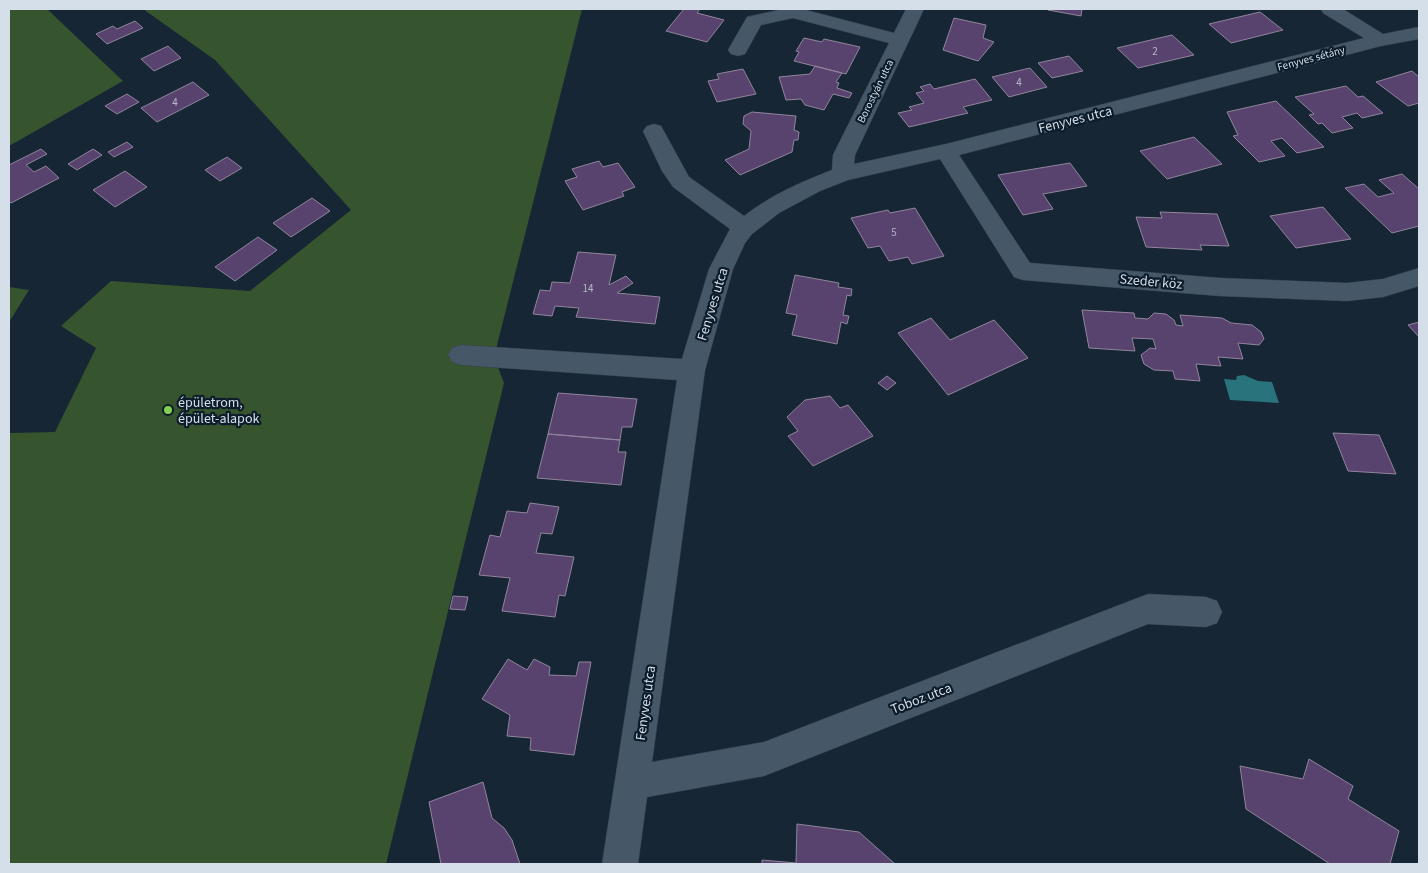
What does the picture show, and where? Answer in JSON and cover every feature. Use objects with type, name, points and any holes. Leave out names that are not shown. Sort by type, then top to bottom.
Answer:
[{"type":"street","name":"Borostyán utca","points":[[843,174],[844,155],[915,9]]},
{"type":"street","points":[[1330,9],[1380,40]]},
{"type":"street","points":[[738,50],[754,21],[793,12],[900,40]]},
{"type":"street","name":"Fenyves sétány","points":[[1204,86],[1380,40],[1419,32]]},
{"type":"street","name":"Fenyves utca","points":[[620,864],[634,782],[692,370],[721,269],[735,240],[744,228],[771,207],[812,186],[843,174],[946,151],[1204,86]]},
{"type":"street","points":[[654,131],[673,171],[681,182],[744,228]]},
{"type":"street","name":"Szeder köz","points":[[946,151],[1023,271],[1220,287],[1346,292],[1383,288],[1419,276]]},
{"type":"street","points":[[461,355],[692,370]]},
{"type":"street","name":"Toboz utca","points":[[634,782],[764,759],[1148,610],[1206,612]]},
{"type":"shaded area","points":[[9,9],[47,9],[123,81],[9,146]]},
{"type":"shaded area","points":[[143,9],[582,9],[494,357],[504,383],[386,864],[9,864],[9,433],[55,432],[96,348],[61,326],[111,281],[250,291],[351,210],[215,60]]},
{"type":"shaded area","points":[[9,287],[29,290],[9,322]]},
{"type":"shaded area","points":[[1244,375],[1258,381],[1272,382],[1279,403],[1230,400],[1224,379],[1236,380],[1237,376]]},
{"type":"building","points":[[684,9],[700,9],[697,13],[724,20],[707,42],[666,31]]},
{"type":"building","points":[[1049,9],[1082,9],[1081,16]]},
{"type":"building","points":[[1260,12],[1283,30],[1231,43],[1209,24]]},
{"type":"building","points":[[954,18],[986,25],[983,38],[994,42],[978,61],[943,50]]},
{"type":"building","points":[[135,21],[143,28],[107,44],[96,34],[113,26],[117,29]]},
{"type":"building","points":[[1172,35],[1194,55],[1138,68],[1117,48]]},
{"type":"building","points":[[804,38],[822,42],[824,39],[860,47],[846,74],[794,61],[799,52],[796,51]]},
{"type":"building","points":[[168,46],[181,58],[154,71],[141,59]]},
{"type":"building","points":[[1069,56],[1083,71],[1052,78],[1038,63]]},
{"type":"building","points":[[815,66],[842,73],[836,82],[839,83],[837,88],[852,93],[849,98],[833,94],[824,110],[805,105],[801,99],[786,100],[779,77],[810,74]]},
{"type":"building","points":[[1030,68],[1047,87],[1009,97],[992,77]]},
{"type":"building","points":[[743,69],[756,94],[717,102],[708,81],[719,79],[717,74]]},
{"type":"building","points":[[1412,71],[1419,77],[1419,103],[1408,106],[1376,82]]},
{"type":"building","points":[[975,79],[992,100],[963,107],[968,113],[909,127],[898,113],[912,110],[909,107],[924,103],[916,93],[924,91],[920,87],[930,84],[934,89]]},
{"type":"building","points":[[193,82],[209,95],[157,122],[141,108]]},
{"type":"building","points":[[1346,86],[1358,97],[1363,96],[1383,113],[1362,118],[1357,113],[1342,117],[1353,128],[1332,133],[1322,123],[1318,124],[1309,115],[1314,114],[1295,97]]},
{"type":"building","points":[[127,94],[139,102],[117,114],[105,106]]},
{"type":"building","points":[[1276,101],[1324,147],[1297,153],[1282,138],[1271,141],[1285,156],[1259,162],[1233,136],[1238,135],[1227,112]]},
{"type":"building","points":[[752,112],[796,116],[794,130],[799,132],[798,140],[794,140],[792,152],[740,175],[725,160],[749,149],[751,131],[743,124],[744,116]]},
{"type":"building","points":[[1194,137],[1222,164],[1167,179],[1140,151]]},
{"type":"building","points":[[127,142],[133,147],[114,157],[108,152]]},
{"type":"building","points":[[41,149],[47,154],[26,165],[34,172],[46,166],[59,178],[11,203],[9,201],[9,165]]},
{"type":"building","points":[[93,149],[102,155],[77,170],[68,164]]},
{"type":"building","points":[[227,157],[242,168],[220,181],[205,170]]},
{"type":"building","points":[[599,161],[603,167],[618,163],[635,187],[622,192],[624,196],[583,210],[565,181],[577,177],[572,169]]},
{"type":"building","points":[[1070,163],[1087,186],[1043,194],[1053,209],[1023,215],[998,175]]},
{"type":"building","points":[[125,171],[147,187],[115,207],[93,190]]},
{"type":"building","points":[[1402,174],[1419,189],[1419,226],[1392,233],[1345,188],[1364,184],[1378,197],[1394,193],[1379,180]]},
{"type":"building","points":[[312,198],[330,211],[291,237],[273,223]]},
{"type":"building","points":[[1323,207],[1351,239],[1296,248],[1270,216]]},
{"type":"building","points":[[915,208],[944,256],[912,264],[908,257],[889,261],[880,246],[868,248],[851,218],[888,210],[890,213]]},
{"type":"building","points":[[1160,212],[1217,214],[1229,246],[1200,245],[1202,250],[1146,247],[1136,217],[1162,218]]},
{"type":"building","points":[[258,237],[277,250],[235,281],[215,267]]},
{"type":"building","points":[[578,252],[616,255],[609,285],[626,276],[633,283],[617,293],[660,297],[655,324],[576,317],[579,308],[555,306],[552,316],[533,314],[540,290],[550,291],[552,282],[570,283]]},
{"type":"building","points":[[795,275],[839,283],[838,287],[852,289],[851,296],[847,295],[843,315],[849,316],[847,324],[841,322],[837,344],[792,335],[797,315],[786,313]]},
{"type":"building","points":[[1082,310],[1134,313],[1135,318],[1148,319],[1154,313],[1166,314],[1174,320],[1176,325],[1183,326],[1180,315],[1222,318],[1231,323],[1252,325],[1261,332],[1264,339],[1259,345],[1238,343],[1243,359],[1218,357],[1221,366],[1196,364],[1200,381],[1175,379],[1173,371],[1154,370],[1144,364],[1141,355],[1150,348],[1156,349],[1153,339],[1132,338],[1135,351],[1089,348]]},
{"type":"building","points":[[931,318],[950,340],[994,320],[1028,358],[948,395],[898,333]]},
{"type":"building","points":[[1419,322],[1419,337],[1408,325]]},
{"type":"building","points":[[887,376],[896,383],[887,390],[878,383]]},
{"type":"building","points":[[558,393],[637,399],[632,427],[622,427],[620,440],[548,434]]},
{"type":"building","points":[[830,396],[840,408],[848,405],[873,436],[813,466],[788,436],[798,431],[787,417],[805,400]]},
{"type":"building","points":[[1333,433],[1379,435],[1396,474],[1348,471]]},
{"type":"building","points":[[548,434],[620,440],[618,452],[626,452],[621,485],[537,478]]},
{"type":"building","points":[[530,503],[559,507],[552,534],[541,533],[536,553],[574,557],[565,596],[559,595],[555,617],[502,611],[510,578],[479,575],[490,535],[500,537],[507,511],[527,513]]},
{"type":"building","points":[[453,596],[468,597],[465,610],[450,609]]},
{"type":"building","points":[[508,659],[527,670],[534,659],[550,667],[549,675],[576,676],[579,662],[591,662],[574,755],[530,750],[531,738],[507,736],[510,715],[482,699]]},
{"type":"building","points":[[1309,759],[1353,786],[1348,799],[1399,831],[1390,864],[1330,864],[1246,809],[1240,766],[1303,779]]},
{"type":"building","points":[[483,782],[492,818],[504,828],[512,840],[520,864],[441,864],[429,802]]},
{"type":"building","points":[[797,824],[859,832],[895,864],[762,864],[762,860],[796,863]]},
{"type":"place","name":"épületrom, épület-alapok","points":[[168,410]]}]
